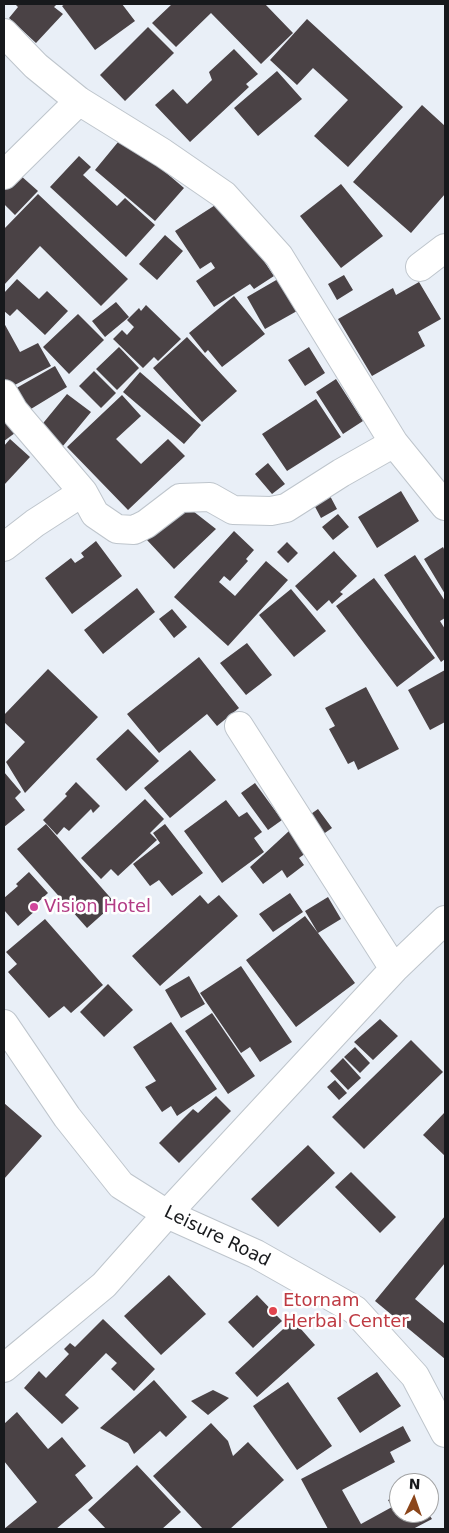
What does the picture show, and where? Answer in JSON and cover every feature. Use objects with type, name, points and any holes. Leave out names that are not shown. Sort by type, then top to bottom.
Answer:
[{"type":"street","points":[[4,33],[36,66],[79,101],[164,153],[224,195],[279,256],[394,443],[444,502]]},
{"type":"street","points":[[4,175],[79,101]]},
{"type":"street","points":[[420,267],[445,248]]},
{"type":"street","points":[[4,394],[14,412],[83,492],[95,514],[117,529],[134,530],[146,524],[180,498],[210,497],[233,510],[271,511],[286,508],[341,473],[394,443]]},
{"type":"street","points":[[4,548],[35,522],[83,492]]},
{"type":"street","points":[[239,726],[394,969]]},
{"type":"street","points":[[4,1368],[104,1285],[167,1214],[394,969],[445,920]]},
{"type":"street","name":"Leisure Road","points":[[4,1024],[67,1117],[121,1185],[167,1214],[256,1254],[355,1310],[415,1376],[445,1432]]},
{"type":"building","points":[[15,4],[57,4],[54,7],[63,14],[36,43],[9,18],[18,7]]},
{"type":"building","points":[[65,4],[122,4],[135,21],[95,50],[62,6]]},
{"type":"building","points":[[172,4],[265,4],[293,33],[261,64],[211,13],[176,47],[152,23]]},
{"type":"building","points":[[307,19],[403,107],[348,167],[314,136],[348,100],[313,68],[297,85],[270,60]]},
{"type":"building","points":[[148,27],[174,53],[125,101],[100,75]]},
{"type":"building","points":[[234,49],[258,74],[246,84],[249,87],[190,142],[155,105],[173,89],[187,104],[212,80],[209,72]]},
{"type":"building","points":[[277,71],[302,99],[258,136],[234,108]]},
{"type":"building","points":[[422,105],[445,126],[445,194],[411,233],[353,182]]},
{"type":"building","points":[[123,136],[184,188],[155,221],[95,170]]},
{"type":"building","points":[[79,156],[91,167],[83,175],[117,206],[125,198],[155,225],[126,257],[50,187]]},
{"type":"building","points":[[20,175],[38,191],[15,215],[4,204],[4,191]]},
{"type":"building","points":[[341,184],[383,236],[341,268],[300,216]]},
{"type":"building","points":[[38,194],[128,279],[101,306],[40,246],[4,285],[4,229]]},
{"type":"building","points":[[223,200],[274,276],[254,289],[250,284],[214,307],[196,281],[215,268],[211,262],[200,269],[175,231]]},
{"type":"building","points":[[165,235],[183,251],[157,280],[139,264]]},
{"type":"building","points":[[344,275],[353,290],[337,300],[328,284]]},
{"type":"building","points":[[17,279],[39,299],[47,291],[68,311],[45,335],[17,309],[10,316],[4,311],[4,293]]},
{"type":"building","points":[[278,279],[297,311],[265,329],[247,297]]},
{"type":"building","points":[[419,282],[441,319],[418,332],[425,346],[372,376],[338,319],[393,288],[396,295]]},
{"type":"building","points":[[234,296],[265,334],[222,367],[208,350],[205,353],[189,333]]},
{"type":"building","points":[[116,302],[129,317],[105,337],[92,321]]},
{"type":"building","points":[[146,305],[181,339],[158,361],[154,357],[143,368],[113,339],[122,330],[127,335],[134,327],[127,320],[139,308],[141,311]]},
{"type":"building","points":[[78,314],[104,340],[69,374],[43,347]]},
{"type":"building","points":[[4,323],[20,352],[38,343],[51,366],[9,388],[4,379]]},
{"type":"building","points":[[187,337],[237,391],[202,422],[153,368]]},
{"type":"building","points":[[119,347],[139,368],[117,390],[96,369]]},
{"type":"building","points":[[309,347],[325,373],[305,386],[288,360]]},
{"type":"building","points":[[55,366],[67,387],[26,412],[13,390]]},
{"type":"building","points":[[94,371],[116,393],[101,408],[79,386]]},
{"type":"building","points":[[140,372],[201,425],[184,444],[123,392]]},
{"type":"building","points":[[336,379],[363,421],[343,434],[316,392]]},
{"type":"building","points":[[67,394],[91,412],[58,452],[35,433]]},
{"type":"building","points":[[122,395],[141,416],[116,439],[141,464],[168,439],[185,456],[128,510],[67,447]]},
{"type":"building","points":[[316,399],[341,437],[287,471],[262,434]]},
{"type":"building","points":[[4,417],[15,433],[4,441]]},
{"type":"building","points":[[10,439],[30,457],[4,485],[4,446]]},
{"type":"building","points":[[268,463],[285,484],[272,494],[255,474]]},
{"type":"building","points":[[401,491],[419,521],[377,548],[358,517]]},
{"type":"building","points":[[329,494],[337,509],[321,518],[313,503]]},
{"type":"building","points":[[184,504],[216,529],[174,569],[147,540]]},
{"type":"building","points":[[338,514],[349,527],[333,540],[322,527]]},
{"type":"building","points":[[234,531],[254,550],[246,559],[248,561],[230,581],[224,576],[219,582],[235,596],[266,561],[288,580],[228,646],[174,597]]},
{"type":"building","points":[[96,541],[122,576],[72,614],[45,578],[71,558],[75,563],[84,557],[81,553]]},
{"type":"building","points":[[287,542],[298,553],[288,563],[277,552]]},
{"type":"building","points":[[443,547],[445,551],[445,594],[424,559]]},
{"type":"building","points":[[334,551],[357,576],[340,592],[343,594],[332,604],[329,600],[317,611],[295,586]]},
{"type":"building","points":[[415,555],[445,601],[445,618],[440,621],[445,629],[445,659],[441,662],[384,575]]},
{"type":"building","points":[[374,578],[435,658],[397,687],[336,606]]},
{"type":"building","points":[[137,588],[155,612],[103,654],[84,630]]},
{"type":"building","points":[[291,589],[326,631],[294,657],[259,615]]},
{"type":"building","points":[[172,609],[187,627],[174,638],[159,619]]},
{"type":"building","points":[[247,643],[272,675],[246,695],[220,663]]},
{"type":"building","points":[[199,657],[239,708],[217,726],[207,714],[159,753],[127,714]]},
{"type":"building","points":[[48,669],[98,717],[25,793],[6,762],[25,742],[4,722],[4,715]]},
{"type":"building","points":[[445,670],[445,722],[430,730],[408,690]]},
{"type":"building","points":[[366,687],[399,749],[358,770],[354,761],[348,764],[329,729],[335,726],[325,708]]},
{"type":"building","points":[[128,729],[159,761],[126,791],[96,759]]},
{"type":"building","points":[[190,750],[216,780],[170,818],[144,788]]},
{"type":"building","points":[[4,772],[21,792],[15,798],[25,810],[4,827]]},
{"type":"building","points":[[76,782],[100,806],[93,813],[91,809],[69,831],[64,827],[57,835],[43,820],[67,796],[65,794]]},
{"type":"building","points":[[255,783],[282,820],[268,830],[241,793]]},
{"type":"building","points":[[145,799],[164,819],[150,833],[157,840],[118,876],[111,869],[101,879],[81,858]]},
{"type":"building","points":[[226,800],[239,817],[247,812],[262,832],[254,838],[264,852],[222,883],[184,831]]},
{"type":"building","points":[[318,809],[332,828],[322,835],[308,816]]},
{"type":"building","points":[[46,824],[115,903],[87,928],[17,849]]},
{"type":"building","points":[[165,824],[203,873],[172,896],[159,880],[150,886],[133,864],[160,843],[153,833]]},
{"type":"building","points":[[289,831],[306,853],[299,858],[304,865],[287,878],[282,870],[263,884],[250,867]]},
{"type":"building","points":[[29,872],[48,893],[33,907],[36,910],[18,926],[4,910],[4,898],[18,886],[16,884]]},
{"type":"building","points":[[290,893],[303,912],[273,932],[259,914]]},
{"type":"building","points":[[200,895],[208,904],[219,895],[238,916],[160,986],[132,956]]},
{"type":"building","points":[[328,897],[341,919],[318,933],[305,911]]},
{"type":"building","points":[[305,916],[355,983],[296,1027],[246,960]]},
{"type":"building","points":[[45,919],[103,985],[71,1013],[64,1006],[49,1018],[8,972],[17,964],[6,952]]},
{"type":"building","points":[[241,966],[292,1042],[260,1062],[250,1047],[241,1053],[200,993]]},
{"type":"building","points":[[189,976],[205,1004],[181,1018],[165,990]]},
{"type":"building","points":[[108,984],[133,1010],[104,1037],[80,1012]]},
{"type":"building","points":[[212,1013],[255,1076],[228,1094],[185,1031]]},
{"type":"building","points":[[380,1019],[398,1036],[373,1060],[354,1042]]},
{"type":"building","points":[[171,1022],[217,1089],[177,1116],[171,1106],[162,1112],[145,1087],[156,1081],[133,1047]]},
{"type":"building","points":[[411,1040],[443,1072],[364,1149],[332,1117]]},
{"type":"building","points":[[355,1047],[370,1063],[360,1073],[344,1057]]},
{"type":"building","points":[[343,1058],[361,1078],[348,1090],[330,1071]]},
{"type":"building","points":[[335,1080],[347,1093],[339,1100],[327,1087]]},
{"type":"building","points":[[216,1096],[231,1111],[179,1163],[159,1143],[193,1109],[198,1113]]},
{"type":"building","points":[[4,1103],[42,1136],[4,1179]]},
{"type":"building","points":[[445,1112],[445,1156],[423,1135]]},
{"type":"building","points":[[308,1145],[335,1173],[278,1227],[251,1199]]},
{"type":"building","points":[[351,1172],[396,1217],[380,1233],[335,1187]]},
{"type":"building","points":[[445,1216],[445,1263],[415,1299],[445,1324],[445,1359],[375,1301]]},
{"type":"building","points":[[169,1275],[206,1314],[161,1355],[124,1316]]},
{"type":"building","points":[[257,1295],[282,1321],[253,1348],[228,1322]]},
{"type":"building","points":[[103,1319],[155,1369],[134,1391],[111,1369],[117,1363],[106,1353],[65,1395],[79,1408],[62,1424],[24,1388],[39,1371],[46,1378],[69,1354],[64,1349],[70,1343],[75,1347]]},
{"type":"building","points":[[293,1320],[315,1345],[257,1397],[235,1373]]},
{"type":"building","points":[[377,1372],[401,1406],[360,1433],[337,1398]]},
{"type":"building","points":[[154,1380],[187,1417],[166,1437],[160,1431],[134,1454],[128,1443],[100,1428]]},
{"type":"building","points":[[288,1382],[332,1446],[297,1470],[253,1406]]},
{"type":"building","points":[[213,1390],[229,1398],[208,1415],[191,1401]]},
{"type":"building","points":[[17,1412],[48,1449],[62,1437],[86,1466],[75,1475],[93,1498],[56,1529],[4,1529],[37,1502],[4,1461],[4,1424]]},
{"type":"building","points":[[211,1423],[228,1441],[233,1456],[248,1442],[284,1480],[230,1529],[203,1529],[153,1476]]},
{"type":"building","points":[[403,1426],[411,1441],[390,1452],[395,1462],[342,1490],[361,1524],[389,1509],[389,1523],[424,1523],[413,1529],[328,1529],[301,1479]]},
{"type":"building","points":[[137,1465],[181,1512],[162,1529],[106,1529],[88,1510]]},
{"type":"place","name":"Vision Hotel","points":[[34,907]]},
{"type":"place","name":"Etornam Herbal Center","points":[[273,1311]]}]
